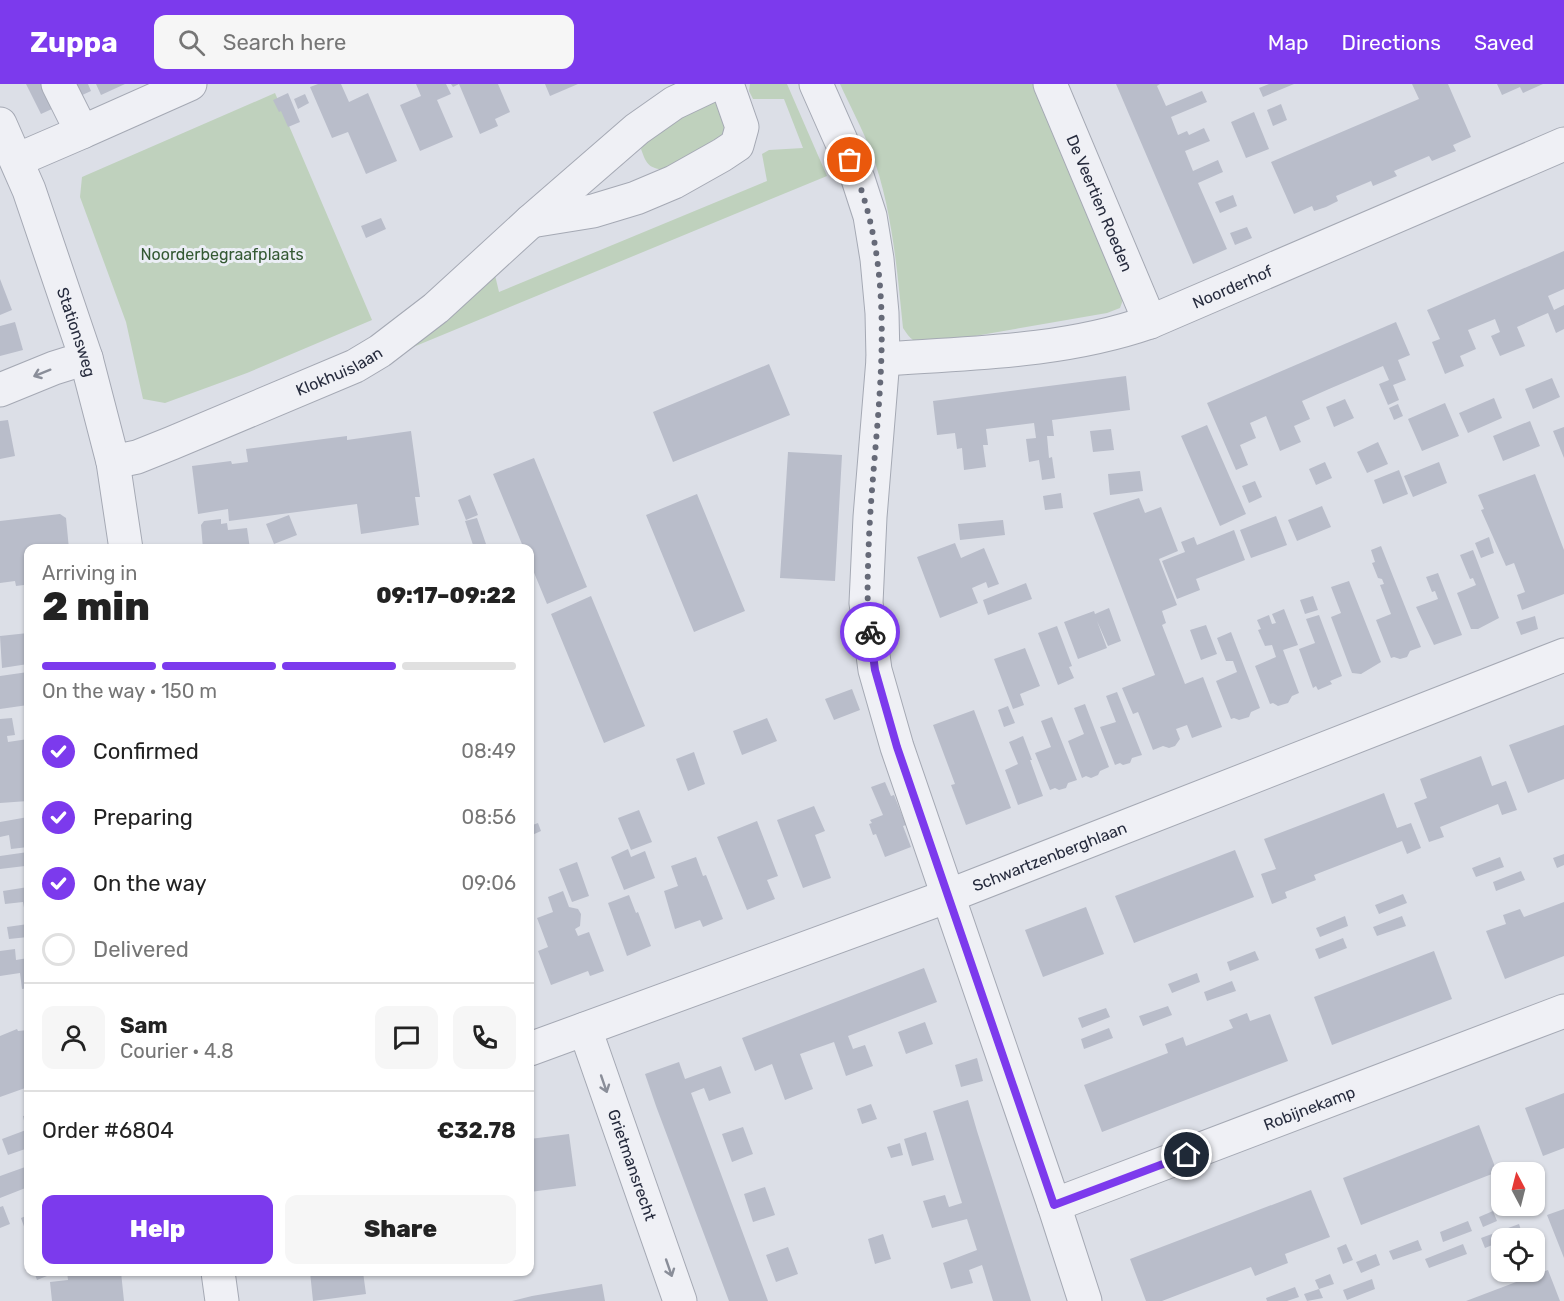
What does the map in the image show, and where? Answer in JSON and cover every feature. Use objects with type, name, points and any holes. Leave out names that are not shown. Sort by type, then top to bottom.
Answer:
[{"type":"street","points":[[58,84],[82,132]]},
{"type":"street","points":[[16,160],[190,84]]},
{"type":"street","name":"Klokhuislaan","points":[[113,462],[137,457],[172,443],[355,366],[380,351],[436,308],[637,129],[674,103],[714,84]]},
{"type":"street","points":[[531,221],[593,211],[636,198],[682,178],[737,145],[742,127],[728,84]]},
{"type":"street","points":[[816,84],[855,172],[870,216],[877,260],[883,359],[870,517],[866,603],[875,670],[897,747],[1085,1301]]},
{"type":"street","name":"De Veertien Roeden","points":[[1050,84],[1150,322]]},
{"type":"street","name":"Stationsweg","points":[[0,124],[44,232],[86,358],[113,462],[125,544]]},
{"type":"street","name":"Noorderhof","points":[[883,359],[1005,351],[1058,345],[1115,334],[1150,322],[1564,144]]},
{"type":"street","points":[[0,390],[86,358]]},
{"type":"street","name":"Schwartzenberghlaan","points":[[534,1048],[948,896],[1564,655]]},
{"type":"street","name":"Robijnekamp","points":[[1054,1205],[1564,1011]]},
{"type":"street","name":"Grietmansrecht","points":[[585,1029],[680,1301]]},
{"type":"street","points":[[219,1276],[222,1301]]},
{"type":"green space","points":[[750,84],[787,84],[827,176],[406,350],[494,271],[499,292],[767,181],[762,154],[769,150],[803,148],[784,99],[753,99],[749,91]]},
{"type":"green space","points":[[840,84],[1034,84],[1124,297],[1120,308],[1107,313],[929,344],[913,340],[903,328],[893,238],[878,172]]},
{"type":"green space","name":"Noorderbegraafplaats","points":[[275,93],[372,320],[247,373],[165,403],[143,399],[126,322],[80,197],[82,177]]},
{"type":"green space","points":[[719,99],[727,122],[725,137],[664,170],[648,164],[641,149],[649,134]]},
{"type":"building","points":[[26,84],[88,84],[91,91],[41,114]]},
{"type":"building","points":[[96,84],[125,84],[101,95]]},
{"type":"building","points":[[318,84],[341,84],[349,102],[368,93],[397,161],[366,174],[348,132],[332,138],[310,87]]},
{"type":"building","points":[[416,84],[446,84],[451,94],[437,100],[453,137],[420,151],[400,105],[421,96]]},
{"type":"building","points":[[459,84],[498,84],[510,112],[495,119],[498,126],[480,134]]},
{"type":"building","points":[[545,84],[578,84],[550,96]]},
{"type":"building","points":[[1116,84],[1160,84],[1157,86],[1166,106],[1202,91],[1207,102],[1171,117],[1178,135],[1187,131],[1189,135],[1204,128],[1210,141],[1185,151],[1193,171],[1218,160],[1223,172],[1198,183],[1227,249],[1193,264]]},
{"type":"building","points":[[1269,84],[1294,84],[1263,97],[1259,88]]},
{"type":"building","points":[[1412,84],[1448,84],[1471,137],[1453,145],[1456,151],[1432,161],[1429,156],[1394,171],[1397,176],[1373,186],[1371,181],[1336,196],[1338,201],[1326,207],[1314,211],[1312,206],[1294,214],[1271,162],[1419,99]]},
{"type":"building","points":[[1497,84],[1543,84],[1523,93],[1520,87],[1502,95]]},
{"type":"building","points":[[288,93],[300,122],[288,127],[273,100]]},
{"type":"building","points":[[305,94],[309,103],[298,109],[294,99]]},
{"type":"building","points":[[1281,104],[1287,120],[1273,126],[1267,110]]},
{"type":"building","points":[[1254,112],[1269,149],[1246,158],[1231,122]]},
{"type":"building","points":[[1233,195],[1237,206],[1220,213],[1215,202]]},
{"type":"building","points":[[381,218],[386,229],[366,238],[361,226]]},
{"type":"building","points":[[1247,227],[1252,238],[1235,245],[1230,233]]},
{"type":"building","points":[[1564,251],[1564,289],[1548,296],[1554,310],[1564,305],[1564,329],[1556,333],[1548,313],[1517,327],[1525,346],[1500,356],[1491,336],[1500,332],[1495,319],[1468,330],[1476,349],[1460,356],[1464,366],[1445,374],[1432,342],[1440,339],[1427,310]]},
{"type":"building","points":[[0,279],[12,310],[0,315]]},
{"type":"building","points":[[15,322],[23,350],[0,356],[0,326]]},
{"type":"building","points":[[1396,322],[1410,355],[1398,360],[1406,380],[1393,385],[1399,400],[1388,405],[1379,384],[1389,380],[1383,366],[1329,389],[1302,401],[1310,419],[1294,426],[1301,442],[1280,451],[1266,416],[1250,423],[1256,438],[1240,445],[1248,465],[1236,470],[1207,403]]},
{"type":"building","points":[[769,364],[790,415],[673,462],[653,412]]},
{"type":"building","points":[[1126,376],[1130,410],[1052,420],[1054,436],[1047,436],[1049,458],[1052,457],[1055,478],[1042,480],[1039,460],[1029,462],[1026,439],[1036,438],[1034,423],[986,429],[988,445],[983,445],[986,467],[964,470],[962,448],[957,449],[955,433],[937,435],[933,401]]},
{"type":"building","points":[[1552,378],[1560,397],[1533,409],[1525,389]]},
{"type":"building","points":[[1494,398],[1502,418],[1468,433],[1459,413]]},
{"type":"building","points":[[1345,399],[1354,418],[1334,427],[1326,407]]},
{"type":"building","points":[[1445,403],[1459,436],[1422,451],[1408,419]]},
{"type":"building","points":[[1398,404],[1403,416],[1394,420],[1389,408]]},
{"type":"building","points":[[8,420],[15,456],[0,459],[0,421]]},
{"type":"building","points":[[1530,421],[1540,446],[1503,461],[1493,436]]},
{"type":"building","points":[[1207,425],[1246,514],[1220,526],[1181,436]]},
{"type":"building","points":[[1564,427],[1564,458],[1553,431]]},
{"type":"building","points":[[1111,429],[1114,450],[1093,452],[1090,431]]},
{"type":"building","points":[[411,431],[420,497],[415,497],[419,525],[361,534],[357,504],[229,521],[228,509],[198,514],[192,466],[231,461],[232,464],[248,462],[246,449],[347,436],[347,440]]},
{"type":"building","points":[[1378,442],[1388,464],[1367,473],[1357,452]]},
{"type":"building","points":[[788,452],[842,455],[835,581],[780,578]]},
{"type":"building","points":[[534,458],[587,587],[547,604],[534,573],[534,544],[522,544],[493,474]]},
{"type":"building","points":[[1325,462],[1332,478],[1316,485],[1309,469]]},
{"type":"building","points":[[1439,462],[1447,483],[1413,497],[1404,476]]},
{"type":"building","points":[[1399,470],[1408,494],[1383,504],[1374,480]]},
{"type":"building","points":[[1140,471],[1143,491],[1110,495],[1108,474]]},
{"type":"building","points":[[1535,474],[1564,550],[1564,594],[1522,610],[1517,595],[1525,592],[1514,563],[1506,566],[1481,510],[1484,509],[1478,495]]},
{"type":"building","points":[[1255,481],[1262,497],[1249,503],[1242,486]]},
{"type":"building","points":[[1061,493],[1063,508],[1045,510],[1043,496]]},
{"type":"building","points":[[697,494],[745,611],[694,632],[646,515]]},
{"type":"building","points":[[470,495],[478,515],[466,520],[458,500]]},
{"type":"building","points":[[1139,498],[1145,513],[1161,507],[1178,551],[1159,559],[1177,605],[1162,611],[1166,623],[1162,625],[1185,684],[1203,677],[1222,727],[1192,738],[1187,725],[1176,729],[1180,739],[1175,746],[1169,748],[1163,746],[1153,750],[1138,712],[1133,714],[1122,688],[1155,675],[1093,513]]},
{"type":"building","points":[[1322,506],[1331,527],[1297,541],[1288,520]]},
{"type":"building","points":[[60,514],[66,518],[69,544],[24,544],[24,585],[16,586],[15,581],[0,583],[0,521]]},
{"type":"building","points":[[289,515],[297,535],[274,544],[266,524]]},
{"type":"building","points":[[1276,516],[1287,545],[1251,558],[1240,530]]},
{"type":"building","points":[[477,518],[486,544],[473,544],[465,521]]},
{"type":"building","points":[[221,519],[221,524],[227,523],[228,530],[247,528],[249,544],[203,544],[201,525],[204,521]]},
{"type":"building","points":[[1003,520],[1005,535],[960,540],[958,524]]},
{"type":"building","points":[[1234,530],[1245,560],[1196,579],[1200,590],[1177,599],[1162,561],[1185,552],[1181,542],[1194,537],[1197,545]]},
{"type":"building","points":[[1489,537],[1494,553],[1481,558],[1475,543]]},
{"type":"building","points":[[955,543],[961,558],[984,548],[999,584],[988,588],[986,582],[972,588],[978,603],[940,618],[917,557]]},
{"type":"building","points":[[1381,546],[1421,647],[1410,651],[1407,657],[1400,659],[1391,658],[1376,620],[1391,614],[1380,585],[1384,584],[1382,579],[1378,578],[1372,563],[1375,562],[1371,550]]},
{"type":"building","points":[[1473,550],[1499,618],[1478,629],[1471,629],[1457,593],[1476,585],[1473,578],[1470,579],[1460,555]]},
{"type":"building","points":[[1438,573],[1462,635],[1434,645],[1416,607],[1438,599],[1435,591],[1432,592],[1426,577]]},
{"type":"building","points":[[1349,581],[1381,662],[1361,674],[1352,673],[1331,617],[1341,613],[1331,587]]},
{"type":"building","points":[[1026,583],[1032,599],[988,615],[983,600]]},
{"type":"building","points":[[591,596],[645,726],[604,743],[551,614]]},
{"type":"building","points":[[1313,596],[1318,610],[1305,614],[1300,600]]},
{"type":"building","points":[[1109,608],[1121,641],[1108,646],[1097,621],[1107,648],[1078,659],[1064,622]]},
{"type":"building","points":[[1284,609],[1298,645],[1283,650],[1299,693],[1292,696],[1288,703],[1278,706],[1270,704],[1255,666],[1276,657],[1272,645],[1265,646],[1258,630],[1261,629],[1257,620],[1269,615],[1272,624],[1276,623],[1272,614]]},
{"type":"building","points":[[1319,615],[1342,676],[1330,681],[1332,684],[1318,690],[1316,686],[1313,688],[1299,649],[1315,643],[1306,619]]},
{"type":"building","points":[[1535,616],[1538,629],[1521,635],[1516,622]]},
{"type":"building","points":[[1206,625],[1217,654],[1201,660],[1190,630]]},
{"type":"building","points":[[1057,626],[1072,666],[1069,667],[1074,678],[1058,685],[1038,633]]},
{"type":"building","points":[[1231,632],[1260,708],[1251,712],[1249,717],[1239,720],[1231,719],[1216,681],[1237,672],[1233,661],[1226,661],[1217,638]]},
{"type":"building","points":[[24,633],[24,665],[2,668],[0,636]]},
{"type":"building","points":[[1025,648],[1040,686],[1020,694],[1024,705],[1013,709],[994,659]]},
{"type":"building","points":[[24,673],[24,706],[0,709],[0,676]]},
{"type":"building","points":[[852,689],[860,710],[834,720],[825,699]]},
{"type":"building","points":[[1117,692],[1142,755],[1132,758],[1130,763],[1123,765],[1120,763],[1115,765],[1100,727],[1116,722],[1106,696]]},
{"type":"building","points":[[1085,704],[1109,767],[1091,778],[1086,776],[1082,778],[1068,741],[1084,734],[1074,708]]},
{"type":"building","points":[[1008,706],[1015,723],[1004,727],[998,710]]},
{"type":"building","points":[[974,710],[1011,808],[966,825],[951,785],[955,784],[933,725]]},
{"type":"building","points":[[1052,717],[1077,780],[1059,790],[1055,788],[1050,790],[1035,753],[1051,747],[1041,721]]},
{"type":"building","points":[[12,718],[15,735],[7,736],[8,742],[24,740],[24,801],[0,803],[0,719]]},
{"type":"building","points":[[767,718],[777,741],[742,755],[733,731]]},
{"type":"building","points":[[1564,725],[1564,779],[1528,793],[1509,745]]},
{"type":"building","points":[[1023,736],[1043,796],[1018,805],[1005,770],[1018,764],[1009,742]]},
{"type":"building","points":[[694,752],[705,784],[688,791],[676,759]]},
{"type":"building","points":[[1481,756],[1492,786],[1506,781],[1517,810],[1502,815],[1498,804],[1440,827],[1444,837],[1429,842],[1414,803],[1427,798],[1420,779]]},
{"type":"building","points":[[885,782],[891,796],[894,795],[906,825],[903,826],[911,847],[885,857],[876,834],[873,835],[869,824],[872,823],[870,820],[883,815],[871,787]]},
{"type":"building","points":[[1384,793],[1397,828],[1411,823],[1421,848],[1407,854],[1402,841],[1314,875],[1316,880],[1285,892],[1287,898],[1272,904],[1261,874],[1276,869],[1264,839]]},
{"type":"building","points":[[814,806],[825,831],[815,835],[831,878],[803,888],[777,820]]},
{"type":"building","points":[[639,810],[652,842],[631,850],[618,818]]},
{"type":"building","points":[[24,818],[24,847],[11,849],[9,835],[0,837],[0,822]]},
{"type":"building","points":[[757,821],[778,876],[767,880],[775,899],[747,910],[717,837]]},
{"type":"building","points":[[538,823],[541,831],[534,834],[534,824]]},
{"type":"building","points":[[628,849],[631,857],[645,851],[655,878],[624,890],[611,857]]},
{"type":"building","points":[[1235,850],[1254,897],[1134,943],[1115,896]]},
{"type":"building","points":[[24,853],[24,866],[0,869],[0,856]]},
{"type":"building","points":[[1564,854],[1564,865],[1557,868],[1553,858]]},
{"type":"building","points":[[696,857],[703,876],[706,875],[723,919],[703,927],[700,920],[675,929],[664,891],[678,886],[671,866]]},
{"type":"building","points":[[1500,857],[1504,867],[1476,877],[1472,868]]},
{"type":"building","points":[[577,862],[589,896],[572,902],[559,869]]},
{"type":"building","points":[[1521,871],[1525,880],[1496,891],[1493,882]]},
{"type":"building","points":[[24,888],[24,908],[23,902],[5,904],[3,891]]},
{"type":"building","points":[[563,891],[569,907],[578,909],[581,914],[580,926],[575,929],[578,936],[589,932],[604,971],[590,976],[588,971],[551,985],[538,951],[548,947],[537,918],[553,912],[548,897]]},
{"type":"building","points":[[1403,894],[1407,903],[1379,914],[1375,905]]},
{"type":"building","points":[[629,895],[651,946],[627,956],[608,903]]},
{"type":"building","points":[[1564,902],[1564,956],[1505,979],[1486,931],[1506,924],[1503,915],[1520,909],[1524,917]]},
{"type":"building","points":[[1086,907],[1104,954],[1043,977],[1025,930]]},
{"type":"building","points":[[1345,916],[1348,926],[1320,937],[1316,928]]},
{"type":"building","points":[[1402,916],[1406,926],[1377,936],[1373,927]]},
{"type":"building","points":[[24,925],[24,937],[9,939],[7,927]]},
{"type":"building","points":[[1343,938],[1347,948],[1319,959],[1315,949]]},
{"type":"building","points":[[15,949],[16,960],[24,959],[24,989],[22,989],[20,973],[0,976],[0,951]]},
{"type":"building","points":[[1255,951],[1259,960],[1230,971],[1227,962]]},
{"type":"building","points":[[1434,951],[1452,999],[1332,1045],[1314,997]]},
{"type":"building","points":[[924,968],[937,1002],[848,1036],[853,1049],[865,1045],[873,1066],[846,1076],[834,1042],[800,1054],[813,1089],[785,1100],[772,1064],[755,1071],[742,1038]]},
{"type":"building","points":[[1197,973],[1200,982],[1172,993],[1168,984]]},
{"type":"building","points":[[1232,981],[1236,991],[1207,1001],[1204,992]]},
{"type":"building","points":[[1168,1006],[1172,1015],[1143,1026],[1139,1016]]},
{"type":"building","points":[[1106,1008],[1110,1017],[1082,1028],[1078,1018]]},
{"type":"building","points":[[1247,1013],[1250,1021],[1270,1014],[1288,1061],[1102,1132],[1084,1085],[1168,1053],[1165,1044],[1183,1037],[1186,1046],[1233,1028],[1229,1020]]},
{"type":"building","points":[[925,1022],[933,1044],[906,1054],[898,1032]]},
{"type":"building","points":[[1109,1028],[1113,1038],[1084,1049],[1081,1039]]},
{"type":"building","points":[[17,1029],[24,1030],[24,1088],[0,1097],[0,1036]]},
{"type":"building","points":[[977,1058],[983,1081],[961,1087],[955,1065]]},
{"type":"building","points":[[679,1062],[685,1079],[721,1066],[731,1093],[709,1101],[704,1088],[691,1093],[768,1301],[729,1301],[656,1106],[645,1074]]},
{"type":"building","points":[[1564,1093],[1564,1148],[1543,1156],[1525,1108]]},
{"type":"building","points":[[968,1100],[1031,1301],[993,1301],[982,1265],[969,1270],[973,1283],[951,1289],[943,1263],[977,1250],[967,1219],[932,1228],[923,1201],[945,1195],[949,1207],[962,1203],[933,1111]]},
{"type":"building","points":[[871,1104],[877,1119],[862,1124],[857,1109]]},
{"type":"building","points":[[1479,1125],[1493,1162],[1491,1162],[1491,1174],[1361,1225],[1343,1178]]},
{"type":"building","points":[[743,1127],[753,1154],[732,1162],[722,1134]]},
{"type":"building","points":[[24,1131],[24,1149],[8,1155],[2,1139]]},
{"type":"building","points":[[926,1132],[934,1160],[912,1166],[904,1139]]},
{"type":"building","points":[[569,1134],[576,1186],[534,1191],[534,1138]]},
{"type":"building","points":[[900,1143],[903,1155],[891,1158],[887,1147]]},
{"type":"building","points":[[24,1167],[24,1189],[0,1198],[0,1176]]},
{"type":"building","points":[[765,1187],[775,1215],[753,1222],[744,1194]]},
{"type":"building","points":[[1311,1190],[1330,1237],[1285,1254],[1288,1263],[1255,1276],[1251,1267],[1162,1301],[1146,1301],[1130,1259]]},
{"type":"building","points":[[3,1206],[10,1224],[0,1228],[0,1207]]},
{"type":"building","points":[[1564,1209],[1564,1258],[1547,1215]]},
{"type":"building","points":[[1491,1212],[1491,1216],[1495,1216],[1497,1221],[1483,1227],[1479,1217]]},
{"type":"building","points":[[1468,1221],[1472,1231],[1443,1242],[1440,1232]]},
{"type":"building","points":[[1519,1224],[1520,1228],[1508,1228]]},
{"type":"building","points":[[883,1234],[891,1259],[875,1264],[868,1239]]},
{"type":"building","points":[[1491,1234],[1491,1246],[1485,1248],[1481,1238]]},
{"type":"building","points":[[1418,1240],[1422,1250],[1393,1260],[1389,1251]]},
{"type":"building","points":[[1346,1244],[1353,1260],[1343,1264],[1337,1248]]},
{"type":"building","points":[[1463,1244],[1467,1254],[1429,1268],[1425,1259]]},
{"type":"building","points":[[788,1247],[798,1274],[776,1282],[766,1255]]},
{"type":"building","points":[[1376,1254],[1380,1265],[1361,1273],[1356,1262]]},
{"type":"building","points":[[1548,1270],[1560,1301],[1466,1301],[1516,1282],[1545,1282],[1545,1271]]},
{"type":"building","points":[[1330,1274],[1334,1284],[1319,1289],[1315,1280]]},
{"type":"building","points":[[36,1276],[47,1276],[37,1280]]},
{"type":"building","points":[[68,1276],[121,1276],[124,1301],[52,1301],[50,1282],[68,1280]]},
{"type":"building","points":[[310,1276],[364,1276],[366,1294],[313,1301]]},
{"type":"building","points":[[1372,1279],[1375,1289],[1347,1300],[1343,1290]]},
{"type":"building","points":[[602,1284],[605,1301],[512,1301],[532,1296]]},
{"type":"building","points":[[1295,1287],[1299,1297],[1287,1301],[1267,1301],[1266,1298]]},
{"type":"building","points":[[1319,1289],[1323,1298],[1307,1301],[1304,1294]]},
{"type":"way so far","points":[[850,160],[870,216],[882,313],[883,359],[870,517],[866,603],[870,632]]},
{"type":"route","points":[[870,632],[875,670],[897,747],[1054,1205],[1187,1155]]}]
